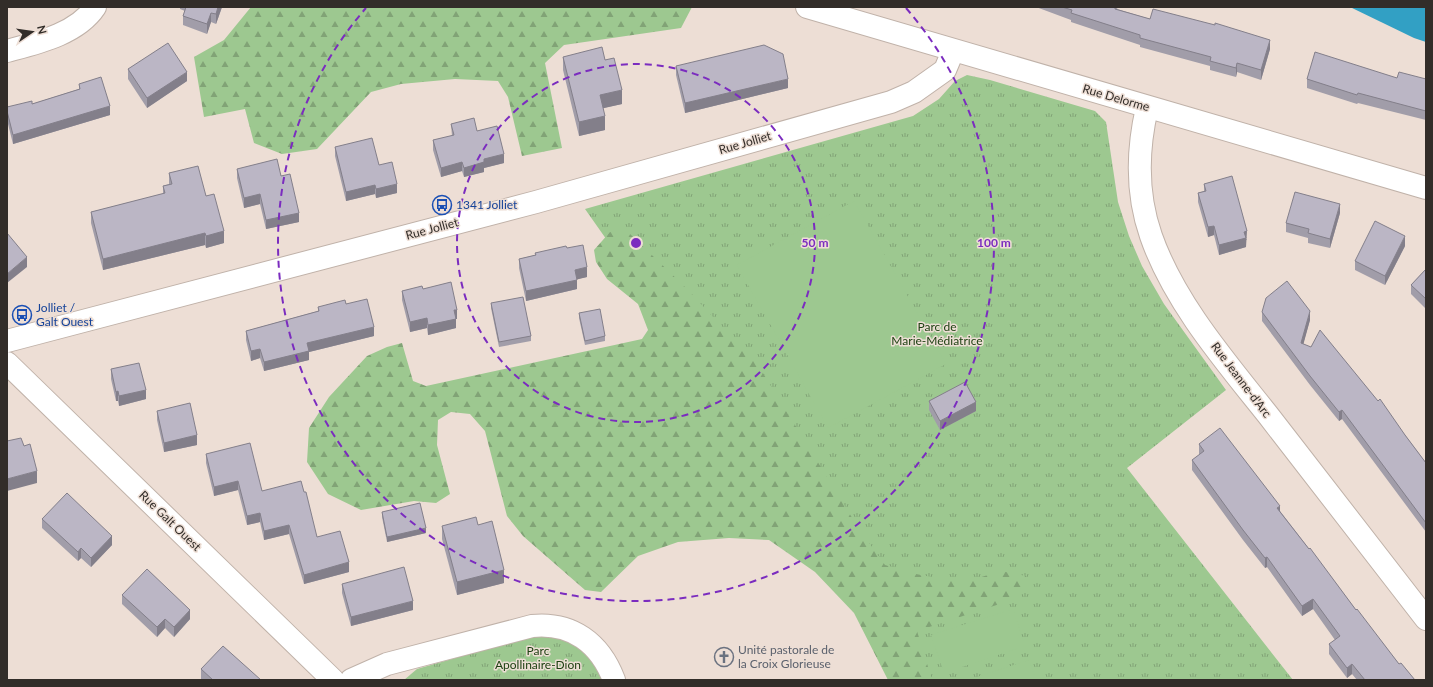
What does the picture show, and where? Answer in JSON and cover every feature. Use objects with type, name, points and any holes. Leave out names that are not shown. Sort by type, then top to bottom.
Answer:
[{"type":"street","points":[[7,51],[32,44],[78,24],[95,7]]},
{"type":"street","name":"Rue Delorme","points":[[808,7],[1147,108],[1426,188]]},
{"type":"street","name":"Rue Jolliet","points":[[7,341],[536,202],[891,102],[914,92],[945,70],[953,51]]},
{"type":"street","name":"Rue Jeanne-d'Arc","points":[[1147,108],[1140,137],[1138,168],[1142,202],[1150,236],[1172,284],[1216,348],[1426,619]]},
{"type":"street","name":"Rue Galt Ouest","points":[[7,363],[333,680]]},
{"type":"street","points":[[351,680],[387,664],[532,626],[548,624],[566,629],[589,641],[600,654],[614,680]]},
{"type":"green space","points":[[251,7],[692,7],[681,28],[564,45],[545,63],[562,148],[522,156],[508,97],[498,81],[455,79],[401,84],[371,92],[317,149],[282,154],[254,143],[245,109],[204,117],[194,57],[224,40]]},
{"type":"green space","name":"Parc de Marie-Médiatrice","points":[[967,75],[990,80],[1095,111],[1106,122],[1118,202],[1129,236],[1142,266],[1164,304],[1226,390],[1127,468],[1293,680],[895,680],[876,622],[585,209],[913,116],[939,99],[955,81]]},
{"type":"green space","points":[[854,201],[946,364],[828,428],[737,265]]},
{"type":"green space","points":[[610,232],[630,234],[683,285],[758,365],[859,529],[885,565],[916,574],[962,583],[1001,571],[1026,576],[1021,597],[917,631],[932,680],[888,680],[854,613],[815,572],[769,540],[729,538],[678,542],[638,556],[601,592],[585,590],[523,536],[507,516],[485,431],[470,414],[451,412],[438,420],[437,445],[450,494],[436,503],[414,501],[361,510],[328,494],[307,462],[309,428],[329,397],[367,356],[387,347],[402,343],[413,381],[426,386],[642,339],[648,330],[638,304],[607,279],[596,262],[594,250]]},
{"type":"green space","points":[[1013,609],[1025,646],[944,673],[931,635]]},
{"type":"green space","name":"Parc Apollinaire-Dion","points":[[532,636],[560,637],[585,650],[605,680],[404,680],[417,669]]},
{"type":"green space","points":[[1029,660],[1036,680],[968,680]]},
{"type":"water","points":[[1350,7],[1426,7],[1426,42],[1414,38]]},
{"type":"building","points":[[186,7],[218,7],[216,14],[211,13],[207,24],[183,16]]},
{"type":"building","points":[[1062,7],[1115,7],[1115,9],[1150,19],[1153,9],[1215,25],[1215,23],[1270,40],[1261,70],[1237,63],[1236,68],[1210,61],[1211,57],[1140,38],[1140,35],[1071,13],[1072,10]]},
{"type":"building","points":[[168,43],[187,72],[147,98],[128,69]]},
{"type":"building","points":[[764,45],[783,54],[788,79],[685,103],[676,66]]},
{"type":"building","points":[[602,47],[605,60],[614,58],[622,90],[600,95],[605,116],[579,122],[563,57]]},
{"type":"building","points":[[1315,52],[1397,78],[1399,72],[1426,79],[1426,111],[1358,93],[1357,95],[1307,79]]},
{"type":"building","points":[[101,77],[110,106],[13,135],[7,107],[32,101],[32,104],[80,89],[79,84]]},
{"type":"building","points":[[474,118],[477,131],[497,126],[504,154],[484,159],[484,162],[464,168],[462,162],[441,168],[433,140],[454,135],[451,124]]},
{"type":"building","points":[[372,138],[379,165],[392,162],[397,184],[376,189],[375,185],[346,192],[335,147]]},
{"type":"building","points":[[277,159],[281,176],[290,174],[299,213],[266,220],[260,194],[244,198],[237,169]]},
{"type":"building","points":[[198,166],[206,196],[214,194],[224,231],[206,236],[205,233],[103,259],[91,212],[165,193],[163,186],[172,184],[169,173]]},
{"type":"building","points":[[1232,176],[1247,231],[1244,232],[1246,238],[1219,245],[1214,226],[1208,227],[1198,193],[1206,191],[1204,184]]},
{"type":"building","points":[[1295,192],[1340,204],[1330,239],[1308,233],[1309,229],[1286,223]]},
{"type":"building","points":[[1375,221],[1405,236],[1385,276],[1355,261]]},
{"type":"building","points":[[7,233],[27,257],[7,274]]},
{"type":"building","points":[[583,245],[587,267],[575,270],[577,280],[526,291],[519,259],[536,255],[535,253],[566,246],[567,248]]},
{"type":"building","points":[[1426,269],[1426,299],[1411,285]]},
{"type":"building","points":[[1287,281],[1310,311],[1301,343],[1311,347],[1320,330],[1378,401],[1380,399],[1426,463],[1426,523],[1342,410],[1339,412],[1262,312],[1266,298]]},
{"type":"building","points":[[451,282],[457,310],[454,310],[456,319],[428,325],[427,318],[410,322],[402,291],[422,286],[423,289]]},
{"type":"building","points":[[523,297],[531,336],[499,342],[491,303]]},
{"type":"building","points":[[367,299],[374,327],[307,343],[309,351],[264,362],[260,349],[251,351],[246,331],[319,311],[318,307],[345,300],[346,304]]},
{"type":"building","points":[[600,309],[605,336],[585,341],[579,313]]},
{"type":"building","points":[[139,363],[146,390],[119,396],[118,391],[116,392],[111,369]]},
{"type":"building","points":[[965,382],[976,402],[940,421],[929,401]]},
{"type":"building","points":[[190,403],[197,435],[164,443],[157,411]]},
{"type":"building","points":[[1220,428],[1280,506],[1277,508],[1309,549],[1310,548],[1356,610],[1357,609],[1399,664],[1401,663],[1415,680],[1365,680],[1352,664],[1347,668],[1329,644],[1340,636],[1313,599],[1302,606],[1267,557],[1265,558],[1243,530],[1192,460],[1204,451],[1199,444]]},
{"type":"building","points":[[21,438],[24,446],[30,444],[37,471],[7,479],[7,441]]},
{"type":"building","points":[[250,443],[262,491],[301,481],[304,492],[306,492],[317,537],[340,531],[349,562],[304,575],[289,525],[264,531],[260,513],[247,516],[238,481],[214,487],[206,454]]},
{"type":"building","points":[[67,493],[112,536],[91,558],[81,548],[78,552],[42,519]]},
{"type":"building","points":[[420,503],[426,528],[387,537],[382,512]]},
{"type":"building","points":[[476,517],[478,525],[492,521],[504,570],[457,582],[442,526]]},
{"type":"building","points":[[404,567],[413,601],[351,617],[342,584]]},
{"type":"building","points":[[147,569],[190,610],[174,627],[165,619],[157,627],[122,595]]},
{"type":"building","points":[[223,646],[261,680],[213,680],[201,669]]},
{"type":"place","name":"1341 Jolliet","points":[[442,205]]},
{"type":"place","name":"Jolliet / Galt Ouest","points":[[22,315]]},
{"type":"place","name":"Unité pastorale de la Croix Glorieuse","points":[[724,657]]}]
